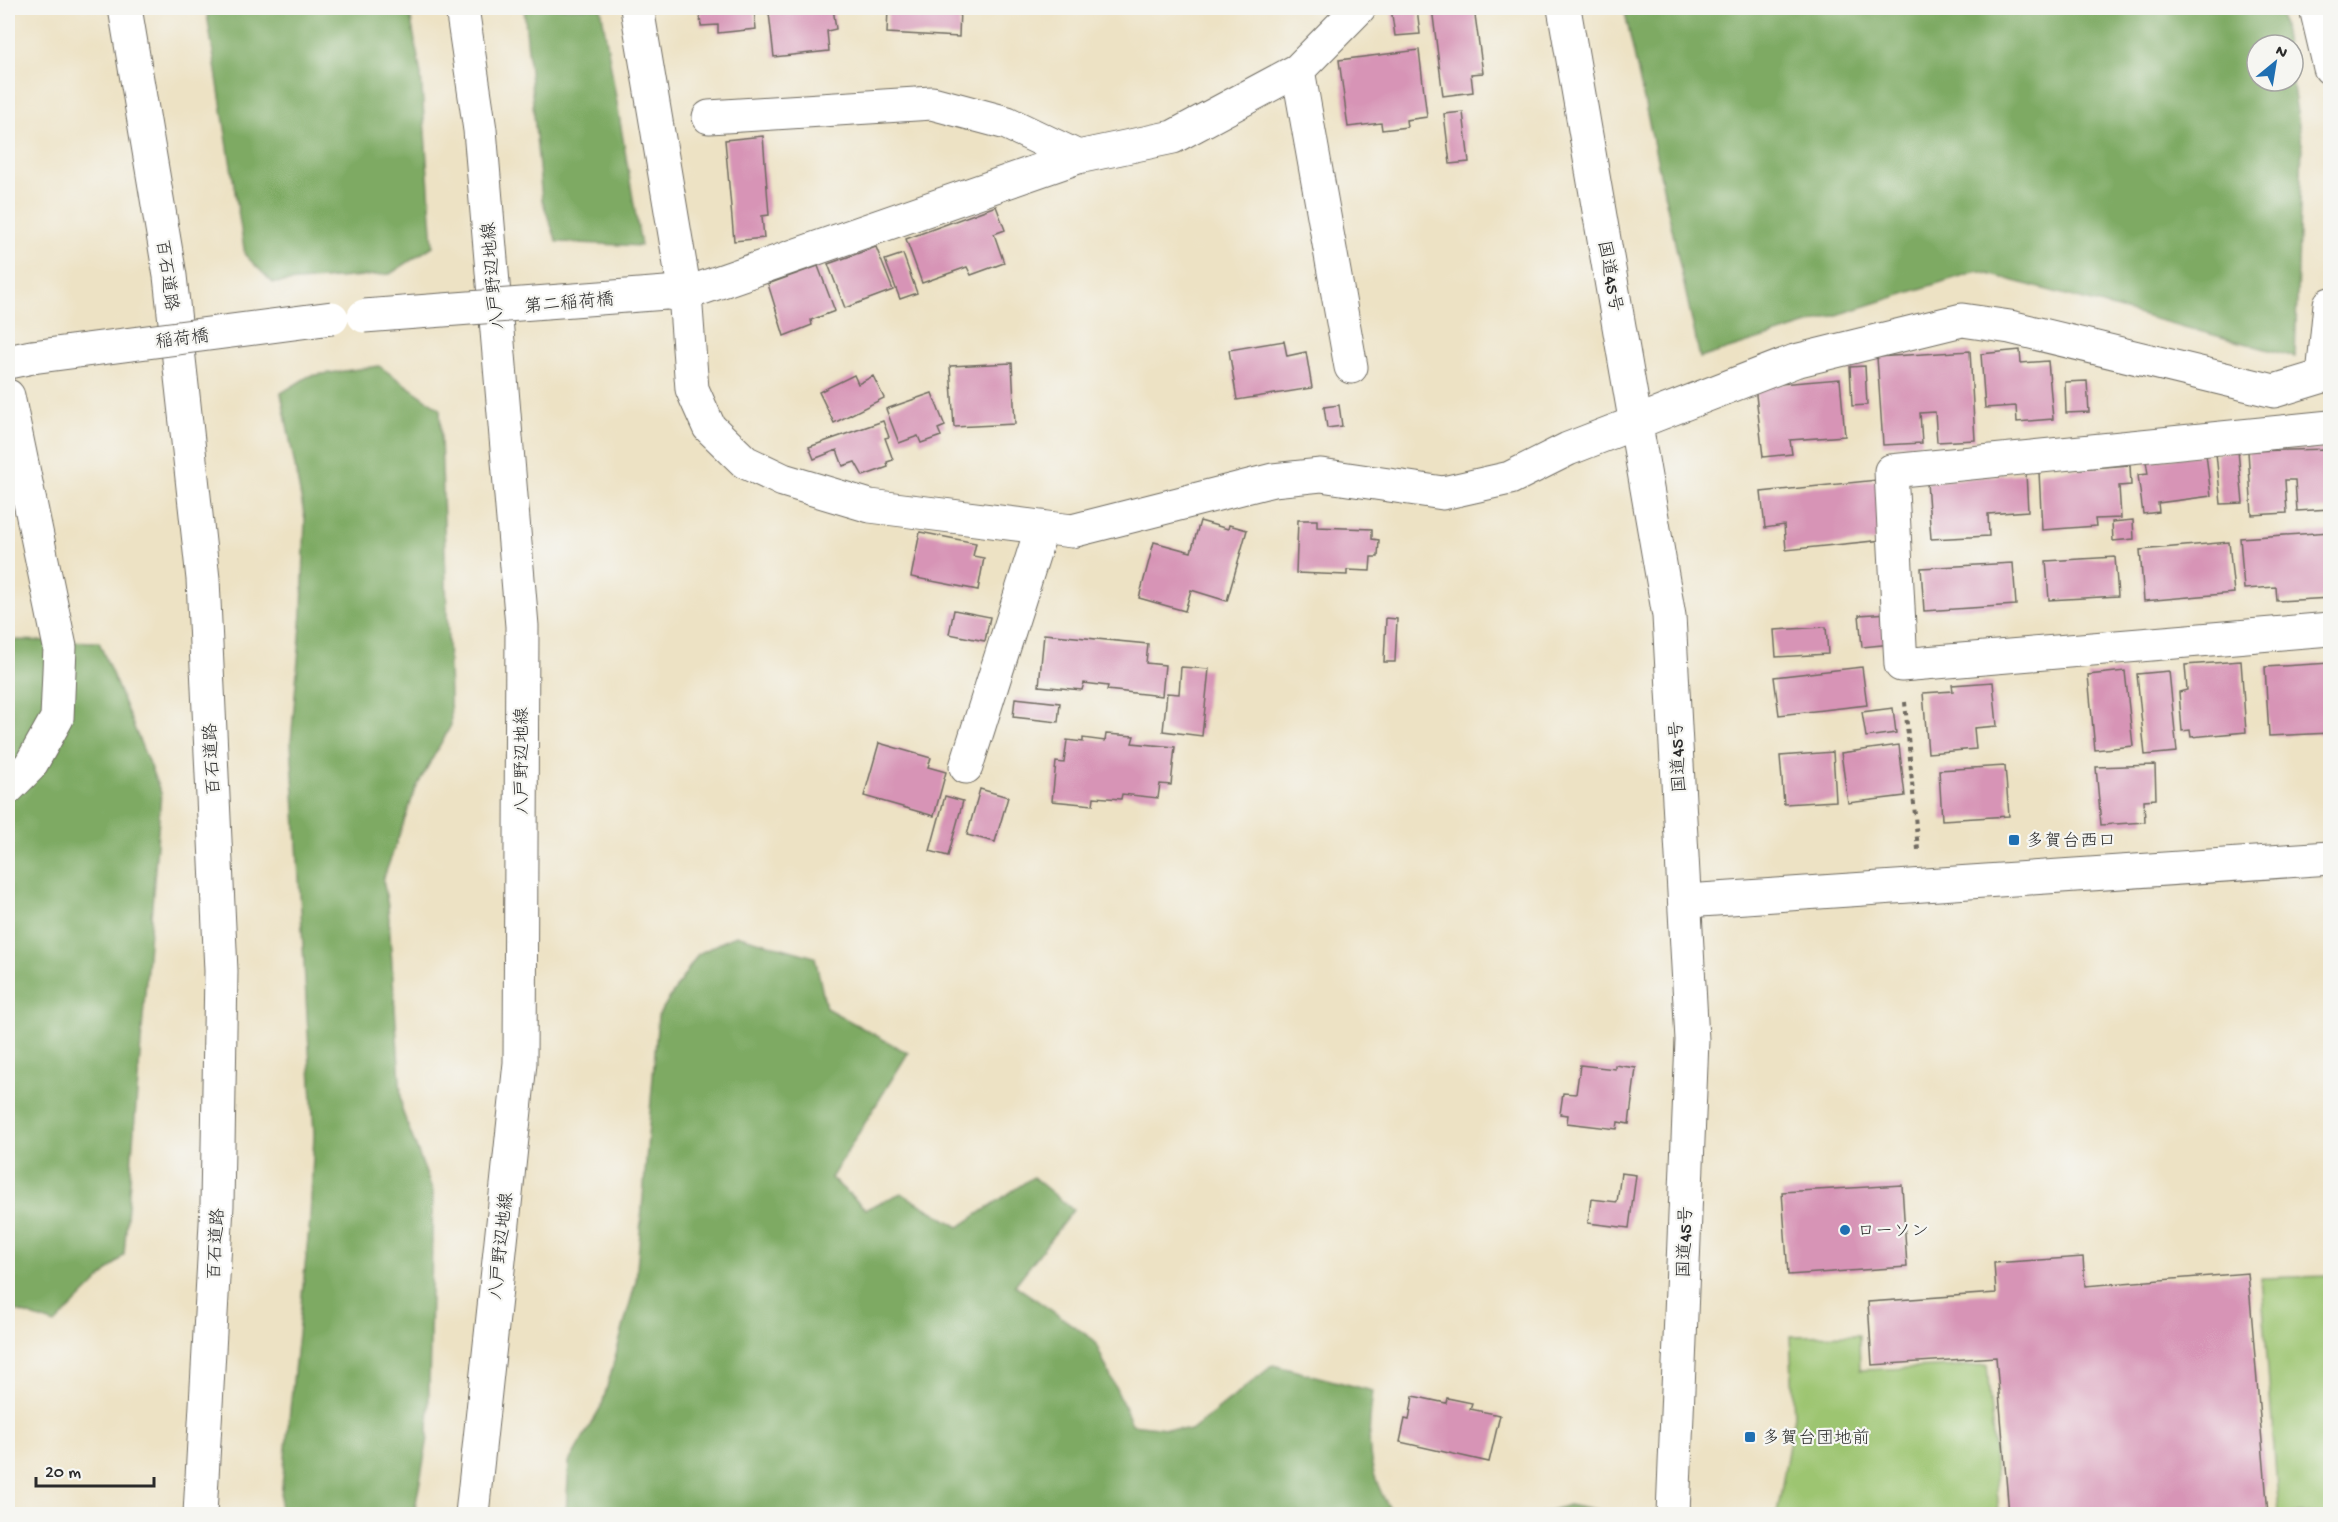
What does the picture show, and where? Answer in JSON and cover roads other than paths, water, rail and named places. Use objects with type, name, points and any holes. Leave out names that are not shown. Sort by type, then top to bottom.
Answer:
[{"type":"main road","name":"百石道路","points":[[125,8],[170,276],[204,591],[221,971],[217,1205],[200,1515]]},
{"type":"main road","name":"八戸野辺地線","points":[[462,8],[480,130],[522,626],[520,1063],[471,1515]]},
{"type":"main road","points":[[637,8],[676,294],[692,389],[709,427],[745,462],[783,480],[870,506],[1072,531],[1273,480],[1320,475],[1443,493],[1510,478],[1568,449],[1795,361],[1962,320],[2010,327],[2274,391],[2327,375],[2331,304]]},
{"type":"main road","name":"第二稲荷橋","points":[[348,317],[676,294],[1078,157],[1173,137],[1298,70],[1359,8]]},
{"type":"main road","name":"国道45号","points":[[1564,8],[1669,616],[1692,1040],[1673,1515]]},
{"type":"main road","points":[[2316,8],[2331,68]]},
{"type":"main road","points":[[1298,70],[1351,367]]},
{"type":"main road","points":[[710,117],[932,103],[1007,123],[1078,157]]},
{"type":"main road","name":"稲荷橋","points":[[20,359],[348,317]]},
{"type":"main road","points":[[8,396],[60,647],[57,718],[30,766],[8,788]]},
{"type":"main road","points":[[2331,427],[1891,471],[1901,665],[2331,629]]},
{"type":"main road","points":[[966,767],[1042,527]]},
{"type":"main road","points":[[1686,902],[1921,884],[2331,858]]},
{"type":"place","name":"多賀台西口","points":[[2014,840]]},
{"type":"place","name":"ローソン","points":[[1845,1230]]},
{"type":"place","name":"多賀台団地前","points":[[1750,1437]]}]
